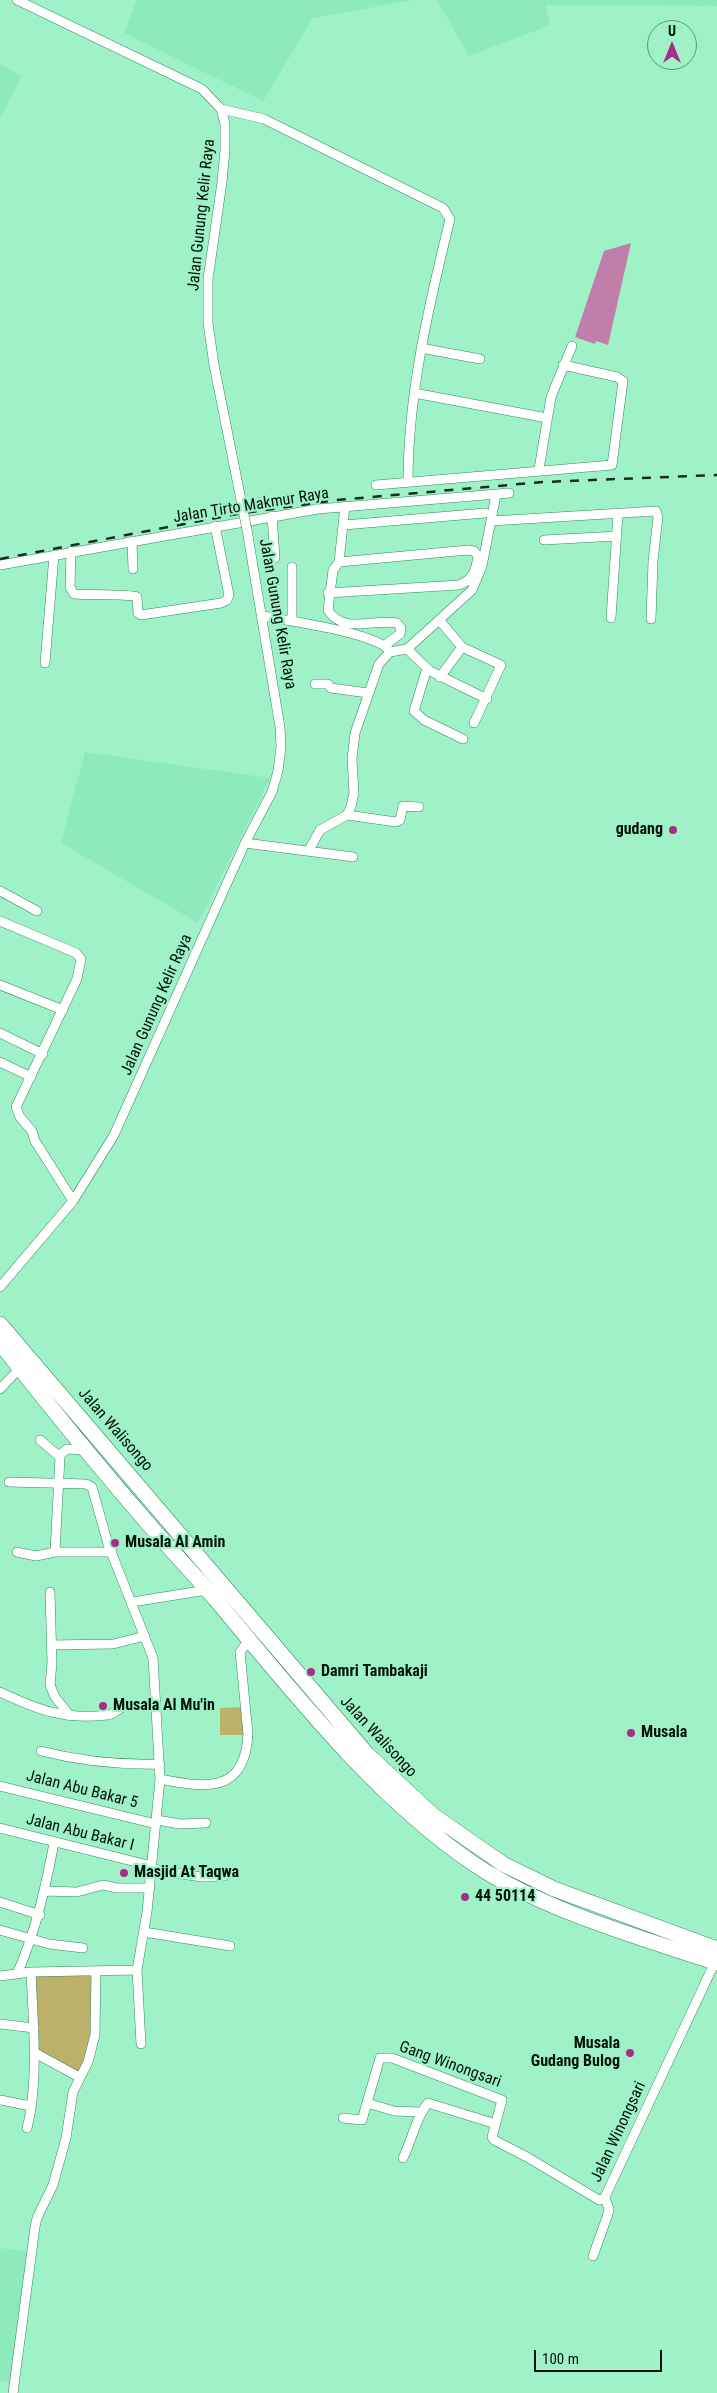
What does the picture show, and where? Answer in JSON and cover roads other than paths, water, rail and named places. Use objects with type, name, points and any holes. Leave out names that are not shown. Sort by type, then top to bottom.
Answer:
[{"type":"highway","name":"Jalan Walisongo","points":[[0,1324],[367,1754],[434,1816],[503,1864],[554,1889],[716,1958]]},
{"type":"highway","name":"Jalan Walisongo","points":[[0,1343],[87,1450],[327,1730],[384,1790],[423,1826],[475,1864],[500,1879],[566,1911],[716,1958]]},
{"type":"street","points":[[17,0],[202,89],[221,109],[264,119],[444,208],[450,219],[414,393],[408,436],[408,482]]},
{"type":"street","name":"Jalan Gunung Kelir Raya","points":[[0,1287],[73,1201],[114,1136],[245,843],[272,792],[278,771],[281,747],[263,616],[214,366],[208,323],[208,279],[225,150],[225,124],[221,109]]},
{"type":"street","points":[[539,469],[551,397],[572,346]]},
{"type":"street","points":[[422,348],[480,359]]},
{"type":"street","points":[[376,485],[612,464],[623,381],[617,377],[563,365]]},
{"type":"street","points":[[414,393],[547,418]]},
{"type":"street","name":"Jalan Tirto Makmur Raya","points":[[0,565],[272,516],[345,506],[509,494]]},
{"type":"street","points":[[263,616],[373,640],[387,649],[406,649],[440,621],[472,590],[477,581],[492,521],[496,495]]},
{"type":"street","points":[[345,506],[339,562],[333,570],[328,593],[328,610],[346,623],[397,623],[401,628],[400,634],[387,649],[379,664],[355,733],[352,759],[354,793],[347,815]]},
{"type":"street","points":[[492,521],[618,514],[652,510],[657,514],[652,619]]},
{"type":"street","points":[[344,525],[485,513]]},
{"type":"street","points":[[611,618],[618,514]]},
{"type":"street","points":[[272,516],[275,558]]},
{"type":"street","points":[[71,551],[70,587],[74,594],[136,596],[138,613],[141,615],[221,603],[227,600],[228,595],[215,526]]},
{"type":"street","points":[[544,540],[617,536]]},
{"type":"street","points":[[132,541],[133,569]]},
{"type":"street","points":[[328,593],[459,585],[471,579],[478,556],[474,551],[468,550],[339,562]]},
{"type":"street","points":[[46,664],[54,555]]},
{"type":"street","points":[[292,567],[292,621]]},
{"type":"street","points":[[440,621],[462,647],[500,663],[500,668],[474,723]]},
{"type":"street","points":[[440,676],[462,647]]},
{"type":"street","points":[[406,649],[426,668],[487,698]]},
{"type":"street","points":[[426,668],[414,711],[424,720],[463,739]]},
{"type":"street","points":[[315,684],[328,684],[332,688],[368,693]]},
{"type":"street","points":[[308,850],[320,830],[347,815],[396,822],[400,820],[404,806],[419,808]]},
{"type":"street","points":[[245,843],[354,857]]},
{"type":"street","points":[[0,891],[37,911]]},
{"type":"street","points":[[0,920],[80,956],[81,962],[77,979],[43,1054],[17,1104],[17,1112],[32,1130],[35,1141],[73,1201]]},
{"type":"street","points":[[0,985],[63,1010]]},
{"type":"street","points":[[0,1033],[43,1054]]},
{"type":"street","points":[[0,1062],[31,1077]]},
{"type":"street","points":[[0,1388],[20,1368]]},
{"type":"street","points":[[40,1440],[60,1455]]},
{"type":"street","points":[[55,1552],[57,1484],[60,1455],[67,1449],[87,1450]]},
{"type":"street","points":[[9,1482],[86,1484],[92,1488],[112,1552],[153,1658],[160,1778],[150,1888],[137,1970],[141,2044]]},
{"type":"street","points":[[17,1552],[36,1556],[55,1552],[112,1552]]},
{"type":"street","points":[[132,1602],[207,1590]]},
{"type":"street","points":[[50,1592],[50,1684],[55,1697],[70,1716]]},
{"type":"street","points":[[51,1645],[113,1644],[145,1636]]},
{"type":"street","points":[[160,1778],[182,1783],[215,1785],[228,1780],[242,1767],[248,1747],[248,1734],[240,1652],[249,1640]]},
{"type":"street","points":[[0,1692],[27,1706],[70,1716],[108,1715],[123,1707],[155,1706]]},
{"type":"street","points":[[41,1751],[73,1759],[135,1765],[160,1764]]},
{"type":"street","name":"Jalan Abu Bakar 5","points":[[0,1786],[157,1822],[206,1824]]},
{"type":"street","name":"Jalan Abu Bakar I","points":[[0,1828],[189,1877],[224,1876]]},
{"type":"street","points":[[17,1974],[32,1940],[40,1915],[54,1843]]},
{"type":"street","points":[[45,1891],[77,1892],[103,1885],[117,1888],[150,1888]]},
{"type":"street","points":[[0,1902],[40,1915]]},
{"type":"street","points":[[0,1930],[32,1940],[83,1948]]},
{"type":"street","points":[[144,1932],[230,1946]]},
{"type":"street","name":"Jalan Winongsari","points":[[494,2140],[527,2157],[599,2200],[605,2198],[716,1958]]},
{"type":"street","points":[[0,1976],[30,1972],[137,1970]]},
{"type":"street","points":[[13,2393],[37,2218],[54,2185],[66,2138],[74,2092],[79,2077],[88,2062],[95,2035],[96,1971]]},
{"type":"street","points":[[27,2128],[31,2106],[35,2053],[30,1972]]},
{"type":"street","points":[[0,2024],[34,2028]]},
{"type":"street","points":[[35,2053],[79,2077]]},
{"type":"street","name":"Gang Winongsari","points":[[343,2118],[362,2120],[380,2058],[392,2058],[502,2100],[492,2137],[494,2140]]},
{"type":"street","points":[[0,2100],[31,2106]]},
{"type":"street","points":[[367,2103],[394,2111],[420,2112]]},
{"type":"street","points":[[403,2158],[412,2140],[420,2112],[430,2103],[496,2124]]},
{"type":"street","points":[[593,2256],[608,2214],[609,2209],[605,2198]]},
{"type":"railway","points":[[0,559],[237,514],[337,500],[543,482],[717,475]]},
{"type":"place","name":"gudang","points":[[673,830]]},
{"type":"place","name":"Musala Al Amin","points":[[115,1543]]},
{"type":"place","name":"Damri Tambakaji","points":[[311,1672]]},
{"type":"place","name":"Musala Al Mu'in","points":[[103,1706]]},
{"type":"place","name":"Musala","points":[[631,1733]]},
{"type":"place","name":"Masjid At Taqwa","points":[[124,1873]]},
{"type":"place","name":"44 50114","points":[[465,1897]]},
{"type":"place","name":"Musala Gudang Bulog","points":[[630,2053]]}]
